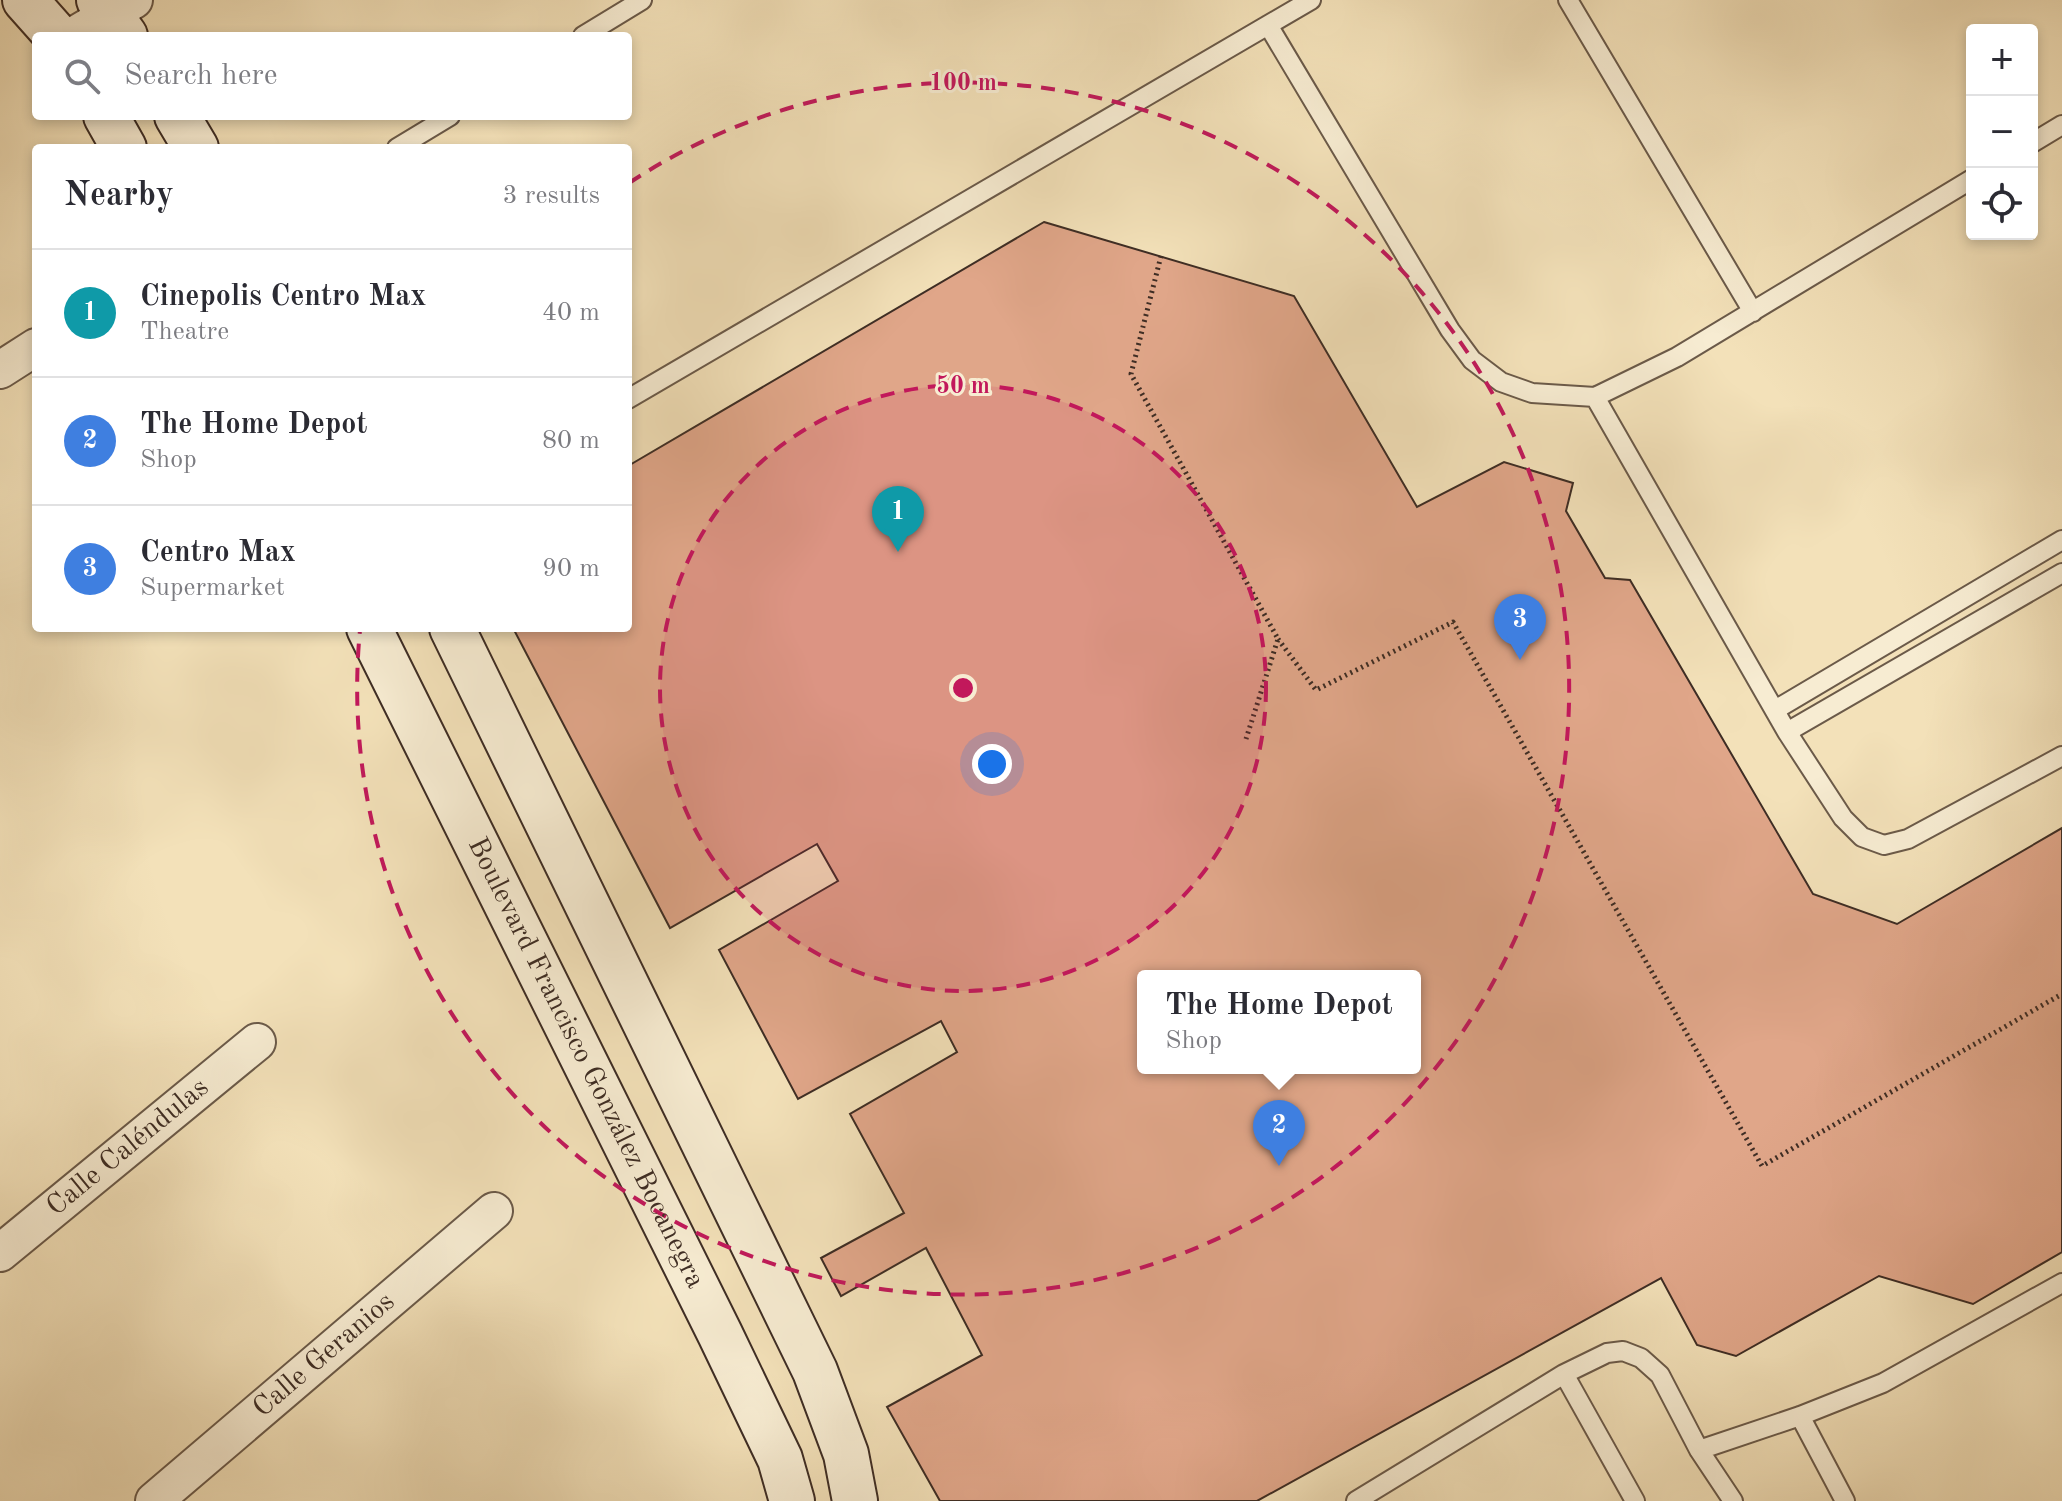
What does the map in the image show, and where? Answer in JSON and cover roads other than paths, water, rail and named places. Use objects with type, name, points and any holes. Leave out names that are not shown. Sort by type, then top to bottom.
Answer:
[{"type":"main road","points":[[25,0],[53,32]]},
{"type":"main road","points":[[108,120],[122,144]]},
{"type":"main road","points":[[179,120],[194,144]]},
{"type":"main road","name":"Boulevard Francisco González Bocanegra","points":[[371,632],[720,1334],[780,1459],[792,1501]]},
{"type":"main road","points":[[454,632],[815,1371],[846,1454],[855,1501]]},
{"type":"street","points":[[81,32],[117,13]]},
{"type":"street","points":[[0,370],[32,350]]},
{"type":"street","name":"Calle Caléndulas","points":[[0,1253],[257,1042]]},
{"type":"street","name":"Calle Geranios","points":[[154,1501],[494,1211]]},
{"type":"lane","points":[[590,32],[642,0]]},
{"type":"lane","points":[[632,397],[1311,0]]},
{"type":"lane","points":[[1568,0],[1753,312]]},
{"type":"lane","points":[[1268,25],[1450,330],[1472,360],[1501,382],[1532,393],[1595,397],[1677,357],[1966,183]]},
{"type":"lane","points":[[404,144],[443,120]]},
{"type":"lane","points":[[2038,139],[2062,125]]},
{"type":"lane","points":[[1595,397],[1787,732],[1843,818],[1862,837],[1884,845],[1908,839],[2062,756]]},
{"type":"lane","points":[[1775,710],[2062,540]]},
{"type":"lane","points":[[1787,732],[2062,573]]},
{"type":"lane","points":[[1699,1450],[1800,1416],[1883,1383],[2062,1283]]},
{"type":"lane","points":[[1356,1501],[1564,1374],[1607,1353],[1623,1351],[1641,1358],[1660,1375],[1699,1450],[1733,1501]]},
{"type":"lane","points":[[1564,1374],[1635,1501]]},
{"type":"lane","points":[[1800,1416],[1845,1501]]},
{"type":"place","name":"Cinepolis Centro Max","points":[[898,552]]},
{"type":"place","name":"Centro Max","points":[[1520,660]]},
{"type":"place","name":"The Home Depot","points":[[1279,1166]]}]
